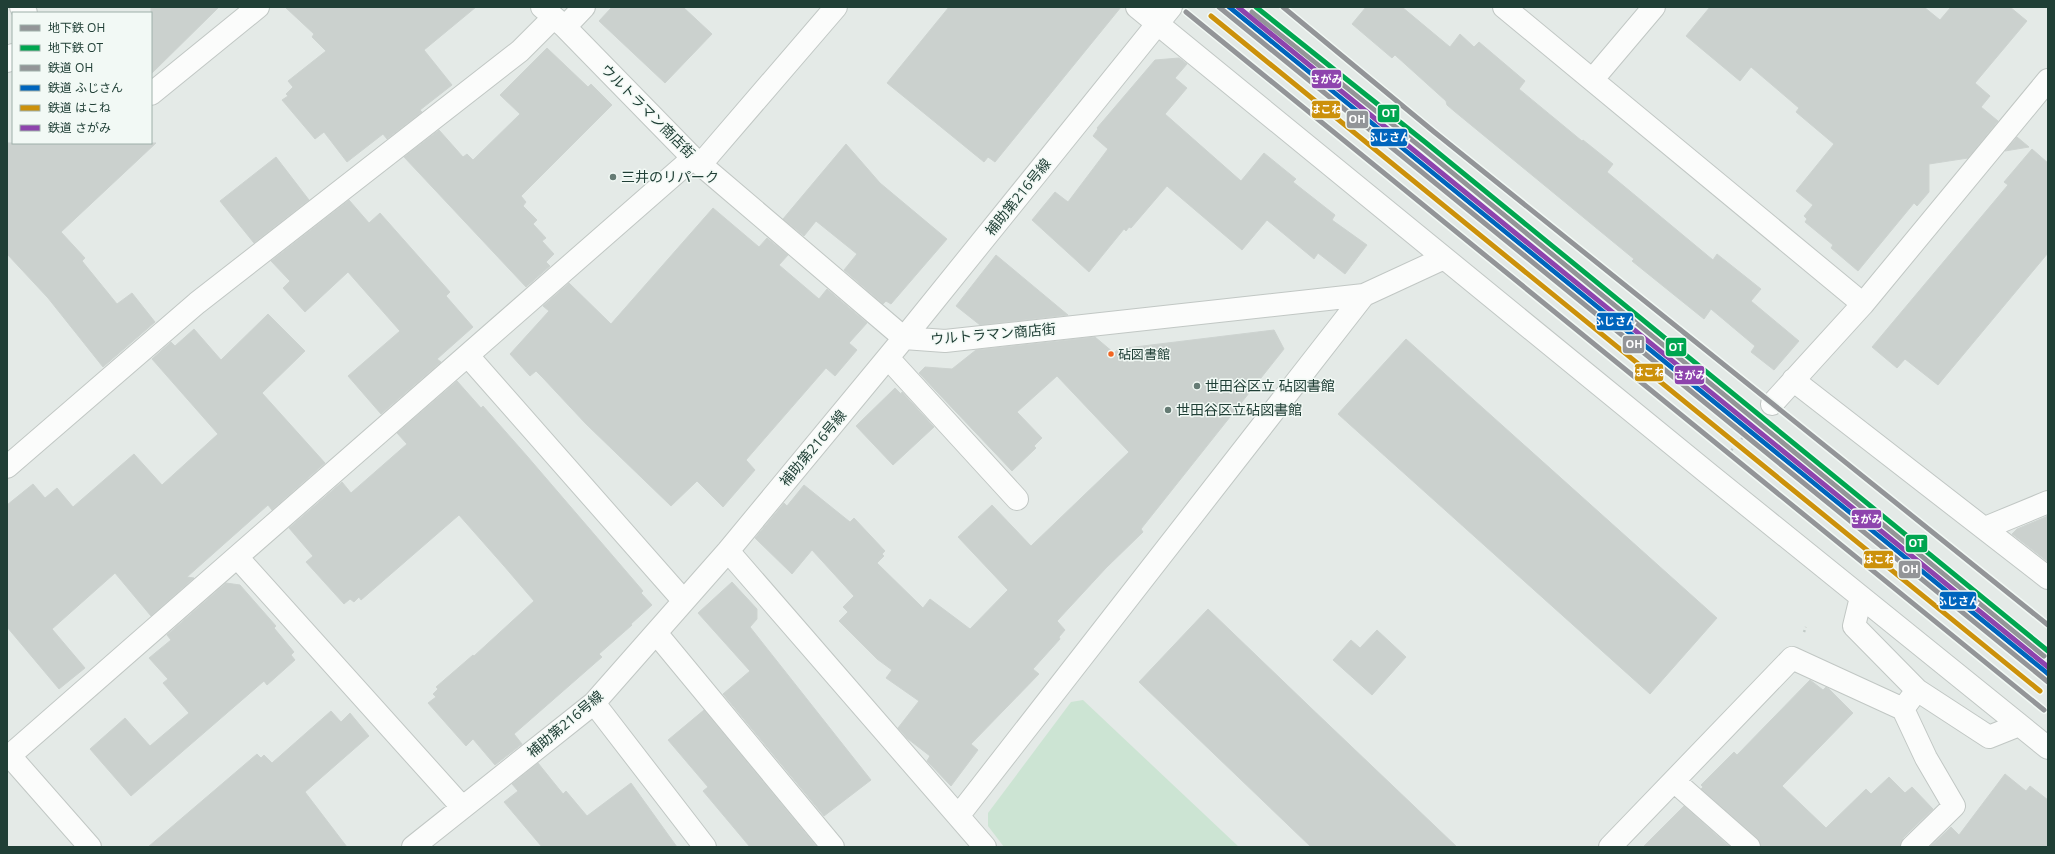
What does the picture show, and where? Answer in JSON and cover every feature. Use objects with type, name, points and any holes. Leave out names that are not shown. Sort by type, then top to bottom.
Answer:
[{"type":"street","points":[[152,93],[258,7]]},
{"type":"street","points":[[7,467],[198,303],[520,51],[553,17],[584,7]]},
{"type":"street","points":[[90,847],[8,757],[468,356],[697,161],[836,7]]},
{"type":"street","points":[[1137,7],[1710,475],[2048,748]]},
{"type":"street","name":"補助第216号線","points":[[413,847],[594,703],[728,551],[888,358],[1170,7]]},
{"type":"street","points":[[1504,7],[1593,79],[1863,304]]},
{"type":"street","points":[[1593,79],[1654,7]]},
{"type":"street","name":"ウルトラマン商店街","points":[[553,17],[697,161],[904,338],[944,341],[1364,295],[1444,258]]},
{"type":"street","points":[[1772,404],[1863,304],[2048,80]]},
{"type":"street","points":[[958,815],[1364,295]]},
{"type":"street","points":[[468,356],[684,600]]},
{"type":"street","points":[[888,358],[1017,499]]},
{"type":"street","points":[[1793,380],[2048,578]]},
{"type":"street","points":[[1985,528],[2048,502]]},
{"type":"street","points":[[728,551],[985,847]]},
{"type":"street","points":[[237,557],[462,807]]},
{"type":"street","points":[[1861,597],[1854,626],[1917,690],[1989,737],[2019,725]]},
{"type":"street","points":[[656,633],[833,847]]},
{"type":"street","points":[[1610,847],[1792,658],[1903,709],[1926,758],[1954,806],[1912,847]]},
{"type":"street","points":[[1903,709],[1917,690]]},
{"type":"street","points":[[594,703],[705,847]]},
{"type":"street","points":[[1674,780],[1749,847]]},
{"type":"path","points":[[1710,475],[1772,404]]},
{"type":"green space","points":[[1083,700],[1239,847],[1004,847],[988,826],[988,813],[1071,702]]},
{"type":"building","points":[[151,7],[219,7],[152,73]]},
{"type":"building","points":[[285,7],[476,7],[424,50],[452,85],[420,110],[422,112],[387,139],[383,134],[347,162],[324,132],[315,139],[282,100],[288,96],[286,94],[293,87],[288,81],[326,51],[312,37],[314,34]]},
{"type":"building","points":[[612,7],[683,7],[712,34],[665,83],[599,21]]},
{"type":"building","points":[[949,7],[1121,7],[995,162],[988,157],[984,162],[887,83]]},
{"type":"building","points":[[1366,7],[1402,7],[1450,47],[1460,34],[1474,47],[1479,42],[1525,81],[1519,89],[1582,141],[1583,140],[1613,164],[1607,172],[1713,260],[1717,254],[1761,289],[1751,301],[1799,341],[1774,370],[1751,352],[1755,346],[1711,309],[1704,319],[1632,261],[1634,259],[1454,111],[1447,105],[1446,101],[1395,55],[1392,58],[1352,24]]},
{"type":"building","points":[[1710,7],[1924,7],[1940,20],[1951,7],[2010,7],[2027,21],[1975,83],[1990,96],[1981,107],[1998,121],[1968,158],[1929,164],[1929,192],[1917,206],[1914,203],[1858,271],[1831,248],[1833,245],[1805,222],[1807,219],[1804,216],[1813,205],[1796,191],[1834,144],[1796,112],[1799,108],[1751,67],[1740,81],[1686,36]]},
{"type":"building","points":[[547,48],[588,87],[591,84],[612,105],[521,196],[526,202],[523,206],[537,220],[533,224],[546,238],[542,241],[554,254],[546,262],[550,266],[526,287],[404,157],[439,130],[463,157],[467,154],[473,160],[520,114],[500,95]]},
{"type":"building","points":[[1179,58],[1187,64],[1175,78],[1187,88],[1165,114],[1241,181],[1264,153],[1296,179],[1293,182],[1335,215],[1332,220],[1367,245],[1345,274],[1318,253],[1314,259],[1267,220],[1242,250],[1167,186],[1131,228],[1129,227],[1126,231],[1124,229],[1089,272],[1032,220],[1055,192],[1068,202],[1108,149],[1093,136],[1098,129],[1097,128],[1155,60]]},
{"type":"building","points":[[2017,137],[2029,147],[2005,151]]},
{"type":"building","points":[[7,143],[156,143],[61,232],[85,258],[82,261],[117,304],[132,293],[155,322],[103,367],[48,298],[7,254]]},
{"type":"building","points":[[846,144],[880,183],[947,239],[891,304],[886,301],[883,304],[844,270],[857,254],[816,221],[804,236],[783,219]]},
{"type":"building","points":[[2032,149],[2048,163],[2048,253],[1938,385],[1905,359],[1897,368],[1872,347],[2008,185],[2004,182]]},
{"type":"building","points":[[276,157],[309,200],[254,243],[220,201]]},
{"type":"building","points":[[349,200],[369,223],[380,213],[450,292],[446,296],[473,327],[437,359],[441,362],[381,414],[348,376],[400,331],[348,272],[305,312],[283,288],[290,281],[271,261]]},
{"type":"building","points":[[713,208],[759,247],[767,238],[788,255],[779,265],[819,299],[827,289],[867,323],[849,343],[857,350],[835,376],[826,368],[746,460],[755,470],[723,507],[697,481],[671,506],[586,424],[536,371],[530,376],[510,354],[549,311],[543,306],[569,283],[611,324]]},
{"type":"building","points":[[996,255],[1068,315],[980,325],[956,306]]},
{"type":"building","points":[[268,314],[305,351],[262,393],[325,463],[272,510],[268,505],[187,577],[194,578],[151,616],[115,573],[52,629],[85,668],[59,689],[7,627],[7,505],[33,484],[45,498],[57,488],[73,507],[134,454],[162,485],[218,434],[152,359],[171,342],[175,346],[194,329],[221,360]]},
{"type":"building","points":[[1274,330],[1284,349],[1141,529],[1143,532],[1106,568],[1057,621],[1065,630],[1059,637],[1060,639],[1033,669],[1039,674],[971,744],[978,750],[951,786],[927,761],[930,756],[908,739],[898,728],[919,701],[886,678],[892,670],[877,659],[839,621],[848,612],[843,607],[854,596],[812,550],[792,574],[755,538],[784,503],[787,506],[804,485],[850,522],[854,518],[885,551],[882,554],[884,556],[877,563],[923,608],[930,599],[970,629],[1008,590],[958,537],[992,505],[1031,546],[1129,452],[1057,376],[1017,412],[1042,438],[1034,446],[1036,448],[1012,471],[919,373],[925,367],[952,369],[976,350],[1095,337],[1114,353],[1118,349]]},
{"type":"building","points":[[1406,339],[1717,618],[1650,694],[1338,414]]},
{"type":"building","points":[[457,381],[481,408],[483,406],[527,456],[643,591],[641,593],[652,605],[599,654],[602,657],[514,734],[522,744],[495,765],[473,739],[466,746],[428,703],[436,697],[433,694],[438,689],[436,687],[473,655],[474,656],[534,601],[504,566],[459,515],[361,600],[359,597],[354,602],[350,599],[344,604],[306,562],[313,556],[289,528],[342,482],[351,493],[407,444],[397,433]]},
{"type":"building","points":[[895,388],[901,394],[902,392],[934,427],[893,465],[856,426]]},
{"type":"building","points":[[2048,516],[2048,562],[2012,534],[2017,529]]},
{"type":"building","points":[[732,582],[757,609],[757,619],[750,627],[871,780],[824,816],[723,694],[750,671],[698,613]]},
{"type":"building","points":[[226,583],[240,585],[276,626],[274,628],[294,652],[291,655],[295,660],[267,685],[264,681],[131,796],[90,749],[125,718],[150,746],[189,713],[163,683],[168,679],[149,658],[171,640],[167,635]]},
{"type":"building","points":[[1208,609],[1457,847],[1311,847],[1139,682]]},
{"type":"building","points":[[1377,630],[1406,657],[1372,695],[1333,660],[1351,640],[1360,648]]},
{"type":"building","points":[[1810,680],[1823,690],[1826,687],[1829,689],[1853,713],[1782,786],[1826,828],[1866,789],[1871,794],[1889,777],[1905,793],[1912,787],[1933,809],[1903,838],[1900,847],[1761,847],[1757,838],[1701,789],[1703,787],[1701,785],[1734,752],[1737,755]]},
{"type":"building","points":[[704,710],[817,847],[750,847],[703,791],[708,787],[668,740]]},
{"type":"building","points":[[331,711],[341,722],[350,713],[369,736],[305,792],[347,847],[148,847],[257,754],[261,758],[264,755],[272,763]]},
{"type":"building","points":[[538,763],[563,794],[566,791],[587,816],[631,783],[677,847],[542,847],[504,802],[518,791],[512,784]]},
{"type":"building","points":[[2005,774],[2026,791],[2030,786],[2048,800],[2048,847],[1930,847],[1951,827],[1959,835]]},
{"type":"building","points":[[1684,806],[1730,847],[1643,847]]},
{"type":"metro line","name":"OH","points":[[1219,7],[2048,682]]},
{"type":"metro line","name":"OT","points":[[1256,7],[1425,142],[2048,651]]},
{"type":"metro line","name":"OH","points":[[1283,7],[1433,131],[2048,625]]},
{"type":"rail line","name":"ふじさん","points":[[1229,7],[2048,674]]},
{"type":"rail line","name":"さがみ","points":[[1238,7],[2048,667]]},
{"type":"rail line","name":"OH","points":[[1186,12],[2044,710]]},
{"type":"rail line","name":"OH","points":[[1252,12],[1421,147],[2044,656]]},
{"type":"rail line","name":"はこね","points":[[1211,16],[2040,691]]},
{"type":"place","name":"三井のリパーク","points":[[613,177]]},
{"type":"place","name":"砧図書館","points":[[1111,354]]},
{"type":"place","name":"世田谷区立 砧図書館","points":[[1197,386]]},
{"type":"place","name":"世田谷区立砧図書館","points":[[1168,410]]}]
